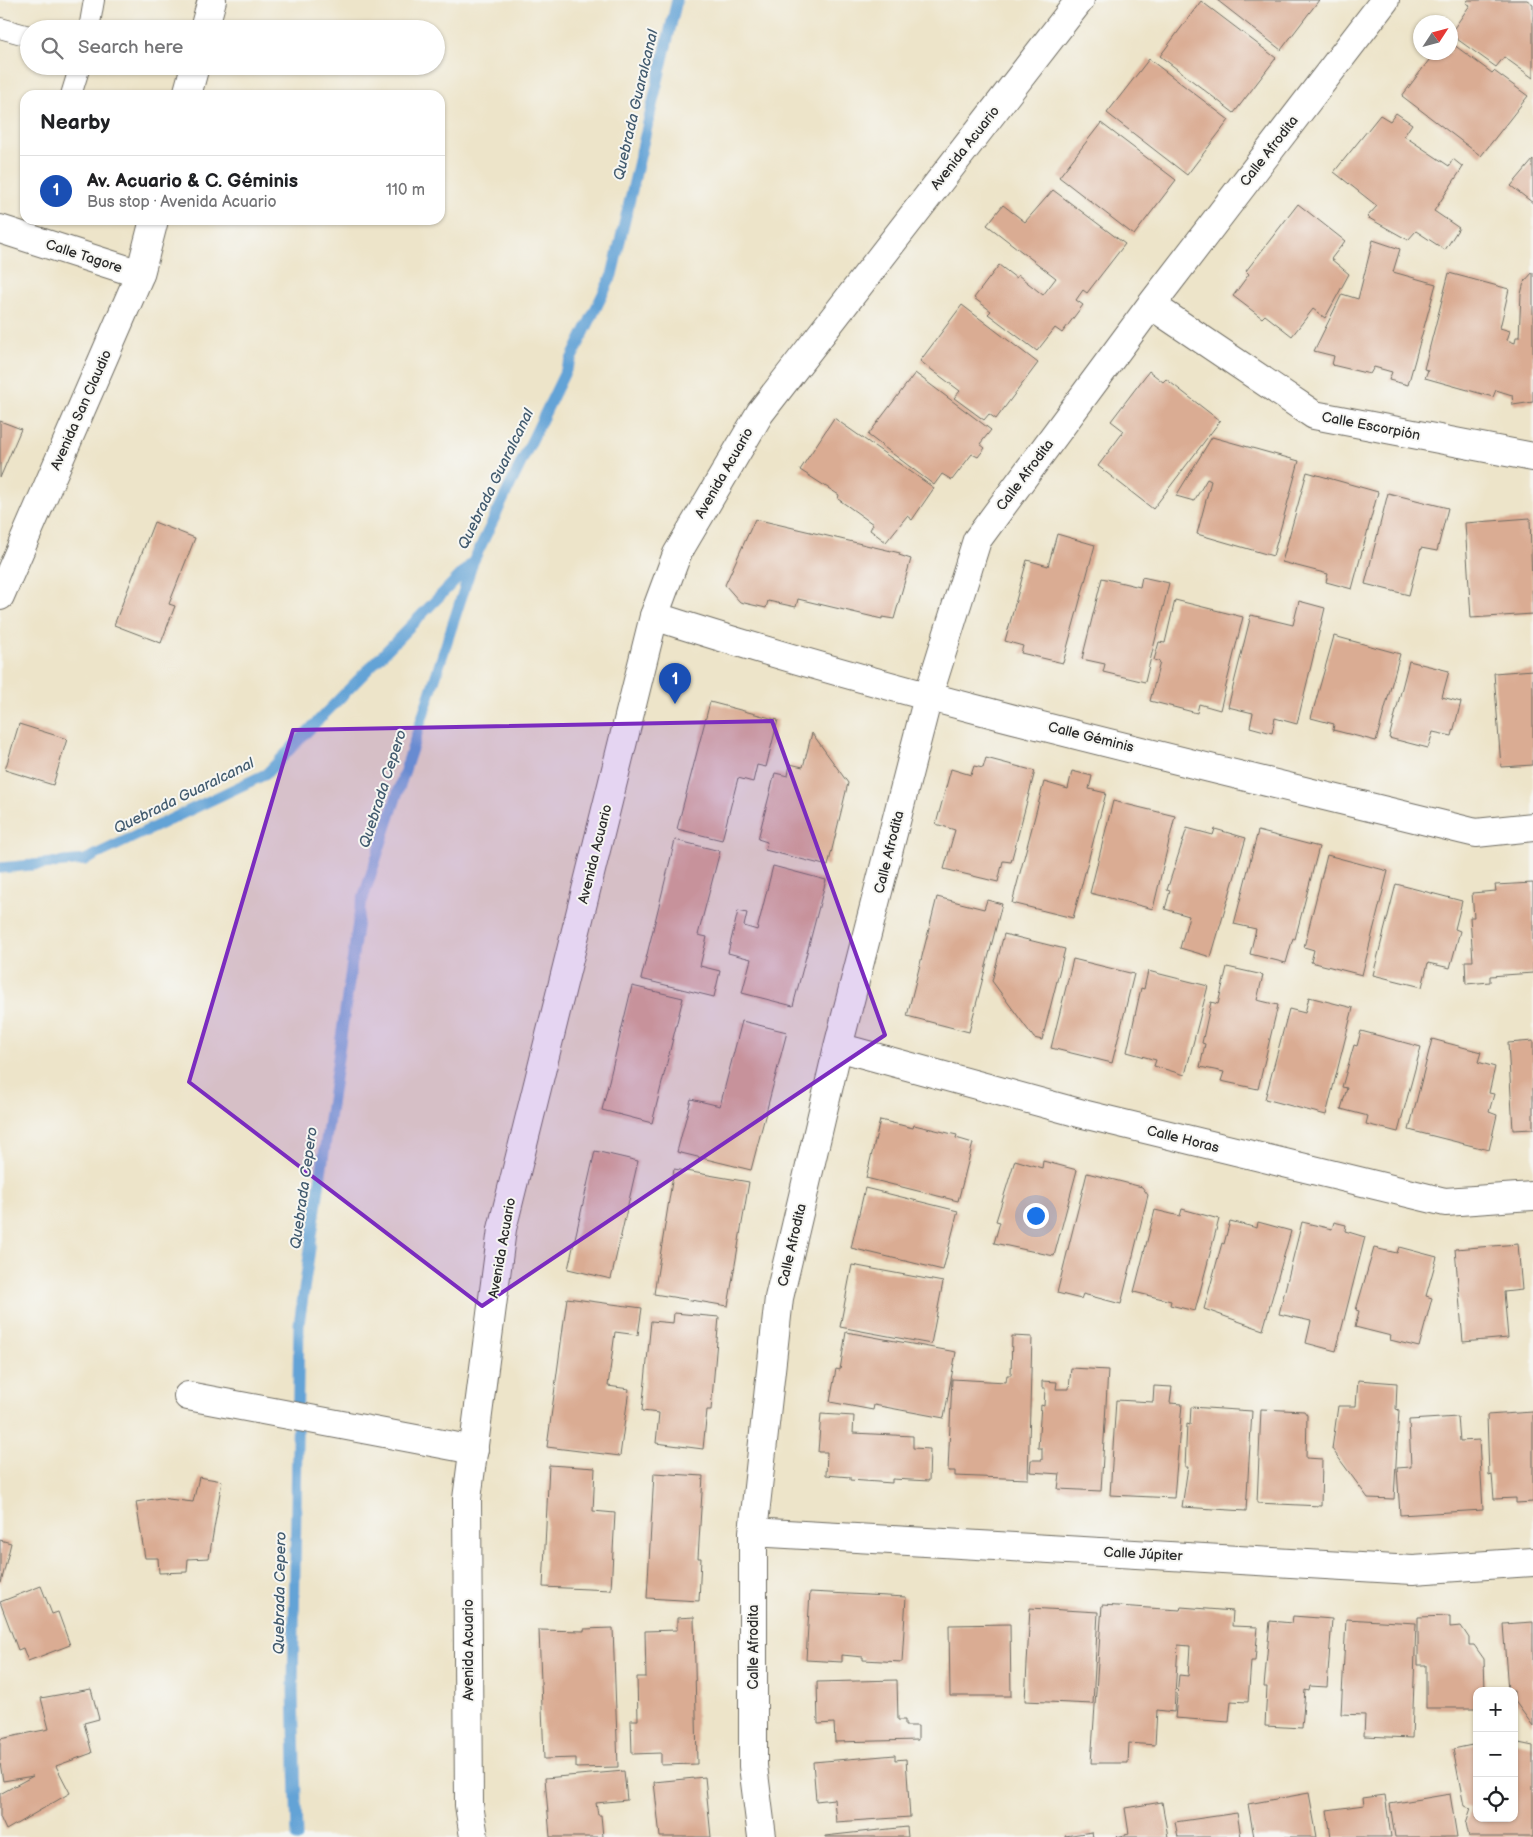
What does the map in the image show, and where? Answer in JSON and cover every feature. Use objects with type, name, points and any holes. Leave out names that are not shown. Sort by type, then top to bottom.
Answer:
[{"type":"street","points":[[206,20],[212,0]]},
{"type":"street","name":"Avenida Acuario","points":[[474,1837],[469,1805],[467,1500],[502,1228],[654,616],[677,554],[760,413],[1080,0]]},
{"type":"street","name":"Calle Afrodita","points":[[762,1837],[753,1766],[753,1532],[779,1298],[838,1047],[928,697],[977,540],[1151,305],[1385,0]]},
{"type":"street","points":[[188,90],[193,75]]},
{"type":"street","name":"Avenida San Claudio","points":[[0,596],[140,274],[153,225]]},
{"type":"street","name":"Calle Tagore","points":[[0,229],[140,274]]},
{"type":"street","name":"Calle Escorpión","points":[[1151,305],[1314,415],[1533,457]]},
{"type":"street","name":"Calle Géminis","points":[[654,616],[742,645],[928,697],[1476,833],[1533,827]]},
{"type":"street","name":"Calle Horas","points":[[838,1047],[1083,1114],[1445,1202],[1533,1196]]},
{"type":"street","points":[[188,1396],[474,1450]]},
{"type":"street","name":"Calle Júpiter","points":[[753,1532],[1413,1570],[1533,1562]]},
{"type":"lane","points":[[91,20],[94,0]]},
{"type":"lane","points":[[0,28],[20,34]]},
{"type":"lane","points":[[73,90],[77,75]]},
{"type":"highlighted area","points":[[772,721],[885,1035],[482,1306],[189,1082],[293,730]]},
{"type":"building","points":[[1217,0],[1319,0],[1281,50]]},
{"type":"building","points":[[1468,0],[1527,0],[1533,4],[1533,78],[1504,57],[1496,67],[1458,40],[1458,22],[1470,5],[1466,3]]},
{"type":"building","points":[[1201,1],[1276,58],[1234,113],[1160,56]]},
{"type":"building","points":[[1458,48],[1528,96],[1481,156],[1402,96],[1429,60],[1458,60]]},
{"type":"building","points":[[1149,59],[1229,120],[1187,175],[1107,113]]},
{"type":"building","points":[[1396,113],[1412,124],[1404,136],[1449,166],[1453,159],[1463,167],[1434,211],[1459,228],[1445,250],[1416,231],[1408,240],[1367,217],[1377,206],[1334,172],[1380,115],[1390,121]]},
{"type":"building","points":[[1101,123],[1176,180],[1134,235],[1059,177]]},
{"type":"building","points":[[1533,160],[1533,203],[1511,186]]},
{"type":"building","points":[[1053,190],[1125,244],[1087,293],[1083,290],[1076,300],[1083,305],[1062,333],[1055,328],[1037,351],[988,314],[991,311],[974,298],[999,265],[1016,278],[1018,275],[1043,295],[1056,278],[987,225],[1003,205],[1025,222]]},
{"type":"building","points":[[1298,204],[1345,241],[1331,259],[1349,274],[1325,318],[1313,309],[1292,336],[1265,315],[1262,318],[1233,296],[1249,274],[1246,271]]},
{"type":"building","points":[[1373,240],[1400,249],[1393,272],[1436,284],[1408,385],[1389,380],[1392,372],[1374,367],[1370,374],[1332,365],[1334,356],[1314,351],[1342,294],[1358,299]]},
{"type":"building","points":[[1533,272],[1533,402],[1513,405],[1512,395],[1496,390],[1493,397],[1425,378],[1428,370],[1424,369],[1449,273],[1509,289],[1500,328],[1510,331],[1507,340],[1515,343],[1516,337],[1519,337],[1521,294],[1524,282]]},
{"type":"building","points":[[962,305],[1038,363],[996,419],[989,414],[984,420],[954,398],[960,391],[920,361]]},
{"type":"building","points":[[1149,371],[1163,382],[1166,379],[1220,421],[1153,509],[1098,466],[1124,431],[1111,421]]},
{"type":"building","points":[[915,373],[991,430],[980,444],[985,448],[978,457],[972,454],[952,480],[942,474],[934,485],[868,435]]},
{"type":"building","points":[[834,418],[934,488],[912,520],[907,516],[886,542],[870,530],[873,524],[838,499],[839,495],[800,470]]},
{"type":"building","points":[[0,421],[21,429],[0,478]]},
{"type":"building","points":[[1212,437],[1299,461],[1273,556],[1197,534],[1211,481],[1207,479],[1194,501],[1176,496]]},
{"type":"building","points":[[1307,472],[1378,492],[1352,589],[1326,582],[1328,574],[1282,562]]},
{"type":"building","points":[[1388,493],[1448,508],[1437,551],[1421,548],[1409,595],[1365,584]]},
{"type":"building","points":[[1530,518],[1533,614],[1471,618],[1465,523]]},
{"type":"building","points":[[755,519],[900,553],[899,555],[911,559],[894,619],[882,617],[882,619],[798,599],[796,607],[768,601],[766,608],[740,602],[725,585]]},
{"type":"building","points":[[154,522],[195,538],[169,604],[175,606],[161,643],[114,625]]},
{"type":"building","points":[[1057,534],[1095,545],[1063,663],[1021,653],[1023,646],[1005,641],[1027,560],[1048,566]]},
{"type":"building","points":[[1142,577],[1169,583],[1145,682],[1103,672],[1105,664],[1082,659],[1102,578],[1140,587]]},
{"type":"building","points":[[1175,600],[1243,617],[1220,710],[1199,704],[1197,713],[1150,701],[1160,662],[1154,660],[1159,642],[1165,643]]},
{"type":"building","points":[[1299,601],[1325,608],[1297,724],[1275,718],[1272,733],[1250,727],[1253,713],[1228,707],[1251,615],[1293,625]]},
{"type":"building","points":[[1334,636],[1400,654],[1376,741],[1333,730],[1334,724],[1311,718]]},
{"type":"building","points":[[1409,661],[1449,671],[1442,697],[1461,702],[1452,736],[1433,732],[1428,748],[1389,738]]},
{"type":"building","points":[[1533,670],[1533,765],[1501,767],[1494,673]]},
{"type":"building","points":[[710,702],[778,720],[766,767],[757,765],[753,782],[738,778],[722,840],[677,829]]},
{"type":"building","points":[[19,724],[67,739],[53,785],[5,770]]},
{"type":"building","points":[[812,733],[848,783],[828,866],[765,850],[767,842],[758,839],[775,773],[788,776],[790,764],[803,767]]},
{"type":"building","points":[[986,758],[1035,771],[1011,862],[1003,861],[998,882],[944,869],[955,830],[936,824],[951,769],[971,775],[974,766],[983,768]]},
{"type":"building","points":[[1072,771],[1092,776],[1089,789],[1106,793],[1073,918],[1012,903],[1044,782],[1068,789]]},
{"type":"building","points":[[1113,801],[1175,816],[1153,909],[1090,893]]},
{"type":"building","points":[[1187,828],[1213,835],[1215,829],[1246,838],[1211,957],[1180,948],[1189,916],[1165,909],[1170,891],[1167,890]]},
{"type":"building","points":[[1258,831],[1319,847],[1295,939],[1293,938],[1286,963],[1250,954],[1256,929],[1234,924]]},
{"type":"building","points":[[675,840],[720,851],[698,935],[707,937],[700,966],[720,971],[714,997],[641,979]]},
{"type":"building","points":[[1327,855],[1388,871],[1362,975],[1311,962],[1314,950],[1304,947]]},
{"type":"building","points":[[773,866],[826,880],[793,1006],[742,993],[751,959],[728,953],[738,911],[747,913],[744,926],[757,930]]},
{"type":"building","points":[[1533,883],[1533,973],[1490,976],[1490,982],[1466,984],[1465,961],[1473,961],[1470,917],[1474,917],[1472,893],[1496,891],[1495,885]]},
{"type":"building","points":[[1396,884],[1462,901],[1455,929],[1460,931],[1450,968],[1428,963],[1422,987],[1373,975]]},
{"type":"building","points":[[937,897],[984,909],[987,900],[1002,904],[969,1032],[907,1016]]},
{"type":"building","points":[[1004,934],[1065,949],[1042,1040],[1034,1038],[992,981]]},
{"type":"building","points":[[1073,959],[1134,974],[1112,1063],[1051,1048]]},
{"type":"building","points":[[1227,967],[1263,975],[1257,1000],[1278,1005],[1258,1089],[1221,1081],[1224,1072],[1200,1067],[1205,1044],[1202,1043],[1211,1002],[1218,1004]]},
{"type":"building","points":[[1148,971],[1208,986],[1185,1075],[1154,1066],[1156,1060],[1127,1052],[1141,988],[1144,989]]},
{"type":"building","points":[[632,986],[683,998],[652,1123],[602,1110]]},
{"type":"building","points":[[1309,997],[1353,1008],[1326,1115],[1265,1099],[1289,1009],[1305,1013]]},
{"type":"building","points":[[742,1021],[787,1032],[751,1170],[677,1152],[691,1099],[720,1106]]},
{"type":"building","points":[[1361,1031],[1421,1047],[1398,1132],[1366,1124],[1368,1116],[1341,1109],[1347,1088],[1342,1087],[1354,1045],[1357,1046]]},
{"type":"building","points":[[1432,1039],[1481,1052],[1478,1062],[1495,1067],[1489,1093],[1494,1094],[1489,1112],[1497,1115],[1489,1150],[1409,1130]]},
{"type":"building","points":[[1533,1041],[1533,1129],[1513,1130],[1508,1043]]},
{"type":"building","points":[[880,1120],[913,1128],[914,1125],[957,1135],[956,1138],[973,1143],[958,1201],[866,1178]]},
{"type":"building","points":[[595,1151],[638,1161],[611,1279],[568,1269]]},
{"type":"building","points":[[1015,1160],[1042,1168],[1043,1161],[1077,1170],[1054,1256],[994,1243],[1000,1222],[996,1221]]},
{"type":"building","points":[[674,1169],[749,1182],[728,1306],[654,1294]]},
{"type":"building","points":[[1087,1173],[1142,1187],[1148,1195],[1121,1304],[1083,1294],[1081,1299],[1057,1293]]},
{"type":"building","points":[[865,1188],[958,1211],[943,1270],[851,1248]]},
{"type":"building","points":[[1182,1209],[1219,1219],[1195,1311],[1170,1305],[1171,1301],[1134,1292],[1155,1210],[1180,1216]]},
{"type":"building","points":[[1230,1221],[1257,1228],[1258,1222],[1291,1231],[1263,1330],[1204,1309]]},
{"type":"building","points":[[1302,1222],[1332,1229],[1334,1222],[1346,1225],[1345,1231],[1365,1237],[1336,1351],[1306,1343],[1311,1321],[1279,1314]]},
{"type":"building","points":[[1518,1244],[1522,1290],[1504,1292],[1508,1338],[1463,1342],[1455,1249]]},
{"type":"building","points":[[1399,1247],[1437,1257],[1426,1296],[1432,1298],[1419,1347],[1390,1340],[1391,1336],[1355,1327],[1359,1311],[1356,1310],[1374,1248],[1397,1253]]},
{"type":"building","points":[[852,1265],[943,1282],[931,1344],[840,1327]]},
{"type":"building","points":[[567,1298],[642,1308],[638,1335],[615,1332],[608,1386],[629,1389],[620,1456],[547,1447]]},
{"type":"building","points":[[674,1313],[719,1317],[711,1410],[707,1410],[703,1449],[656,1443],[659,1413],[642,1411],[651,1321],[673,1323]]},
{"type":"building","points":[[846,1332],[956,1352],[944,1418],[874,1405],[873,1410],[830,1402],[836,1369],[840,1370]]},
{"type":"building","points":[[1012,1336],[1032,1337],[1028,1479],[955,1476],[955,1471],[948,1471],[952,1379],[1006,1382],[1007,1375],[1011,1375]]},
{"type":"building","points":[[1071,1368],[1108,1370],[1101,1491],[1058,1489],[1060,1474],[1030,1472],[1031,1460],[1042,1460],[1042,1448],[1038,1448],[1041,1405],[1044,1406],[1045,1388],[1042,1388],[1042,1381],[1057,1382],[1056,1389],[1069,1389]]},
{"type":"building","points":[[1358,1380],[1397,1383],[1396,1409],[1399,1410],[1394,1499],[1368,1498],[1332,1449],[1338,1406],[1356,1406]]},
{"type":"building","points":[[1154,1386],[1172,1387],[1170,1403],[1182,1404],[1174,1498],[1110,1495],[1116,1400],[1153,1402]]},
{"type":"building","points":[[1191,1407],[1252,1411],[1246,1511],[1182,1507],[1188,1467],[1185,1467],[1187,1424],[1190,1425]]},
{"type":"building","points":[[1261,1409],[1304,1411],[1307,1415],[1306,1458],[1322,1459],[1321,1506],[1257,1503]]},
{"type":"building","points":[[1533,1412],[1533,1502],[1516,1503],[1516,1498],[1494,1499],[1492,1475],[1489,1476],[1487,1415]]},
{"type":"building","points":[[821,1414],[854,1416],[853,1433],[913,1436],[913,1448],[930,1449],[929,1481],[892,1479],[892,1483],[850,1480],[850,1477],[826,1475],[827,1452],[818,1452]]},
{"type":"building","points":[[1458,1417],[1460,1441],[1479,1440],[1483,1510],[1400,1515],[1397,1468],[1411,1467],[1409,1420]]},
{"type":"building","points":[[549,1465],[595,1468],[593,1511],[615,1513],[611,1590],[543,1587]]},
{"type":"building","points":[[654,1473],[703,1476],[698,1558],[701,1558],[699,1601],[647,1598]]},
{"type":"building","points":[[199,1477],[222,1481],[209,1558],[188,1559],[187,1572],[159,1573],[158,1558],[145,1558],[136,1502],[160,1498],[193,1502]]},
{"type":"building","points":[[0,1540],[11,1543],[1,1583],[0,1583]]},
{"type":"building","points":[[41,1586],[52,1614],[58,1612],[70,1645],[28,1661],[23,1648],[18,1650],[0,1602]]},
{"type":"building","points":[[810,1592],[906,1597],[902,1662],[863,1660],[863,1657],[842,1655],[842,1662],[806,1660]]},
{"type":"building","points":[[1102,1605],[1180,1610],[1181,1607],[1233,1611],[1232,1626],[1258,1627],[1255,1661],[1251,1661],[1248,1702],[1231,1701],[1229,1722],[1175,1718],[1179,1675],[1188,1676],[1190,1646],[1178,1645],[1174,1712],[1157,1710],[1155,1745],[1129,1743],[1128,1763],[1091,1763]]},
{"type":"building","points":[[1030,1608],[1098,1612],[1093,1704],[1025,1701]]},
{"type":"building","points":[[1293,1616],[1332,1619],[1327,1687],[1310,1686],[1309,1691],[1305,1690],[1302,1728],[1265,1726],[1267,1687],[1264,1687],[1270,1621],[1292,1623]]},
{"type":"building","points":[[1450,1616],[1450,1627],[1461,1626],[1469,1638],[1469,1645],[1474,1645],[1484,1659],[1485,1687],[1473,1687],[1473,1708],[1426,1708],[1426,1665],[1418,1665],[1418,1617]]},
{"type":"building","points":[[694,1617],[697,1764],[661,1765],[661,1753],[632,1754],[631,1720],[638,1720],[637,1677],[646,1677],[645,1631],[677,1630],[677,1618]]},
{"type":"building","points":[[1346,1619],[1416,1623],[1412,1738],[1364,1736],[1365,1715],[1341,1714]]},
{"type":"building","points":[[1533,1622],[1533,1726],[1518,1705],[1518,1687],[1508,1687],[1503,1624]]},
{"type":"building","points":[[1010,1624],[1011,1696],[950,1696],[949,1625]]},
{"type":"building","points":[[613,1628],[618,1767],[576,1768],[576,1758],[544,1759],[539,1630],[584,1631],[584,1629]]},
{"type":"building","points":[[897,1680],[898,1720],[905,1720],[905,1726],[918,1726],[918,1740],[835,1742],[834,1723],[818,1724],[817,1682]]},
{"type":"building","points":[[91,1689],[99,1719],[84,1723],[92,1753],[56,1766],[70,1793],[6,1830],[0,1817],[0,1794],[33,1776],[3,1781],[0,1763],[0,1739],[49,1729],[41,1698]]},
{"type":"building","points":[[1518,1743],[1533,1746],[1533,1837],[1469,1837],[1466,1823],[1471,1808],[1464,1806],[1453,1749],[1473,1745],[1473,1822],[1518,1822]]},
{"type":"building","points":[[895,1755],[895,1760],[906,1759],[910,1817],[836,1822],[834,1799],[816,1801],[813,1762]]},
{"type":"building","points":[[624,1771],[627,1800],[596,1803],[598,1815],[601,1815],[603,1837],[550,1837],[545,1778]]},
{"type":"building","points":[[705,1777],[711,1837],[660,1837],[654,1782]]},
{"type":"building","points":[[1309,1793],[1317,1837],[1254,1837],[1248,1804]]},
{"type":"building","points":[[1450,1794],[1457,1837],[1395,1837],[1390,1804]]},
{"type":"building","points":[[1385,1795],[1391,1837],[1331,1837],[1327,1810],[1364,1805],[1363,1798]]},
{"type":"building","points":[[1162,1802],[1168,1837],[1116,1837],[1129,1834],[1125,1808]]},
{"type":"building","points":[[1237,1813],[1241,1837],[1178,1837],[1175,1822]]},
{"type":"building","points":[[907,1827],[908,1837],[825,1837],[825,1836]]},
{"type":"building","points":[[1092,1832],[1093,1837],[1065,1837],[1065,1836]]},
{"type":"waterway","name":"Quebrada Guaralcanal","points":[[0,868],[85,860],[266,774],[473,562],[612,275],[677,0]]},
{"type":"waterway","name":"Quebrada Cepero","points":[[297,1837],[293,1690],[299,1324],[360,908],[473,562]]},
{"type":"place","name":"Av. Acuario & C. Géminis","points":[[675,704]]}]
